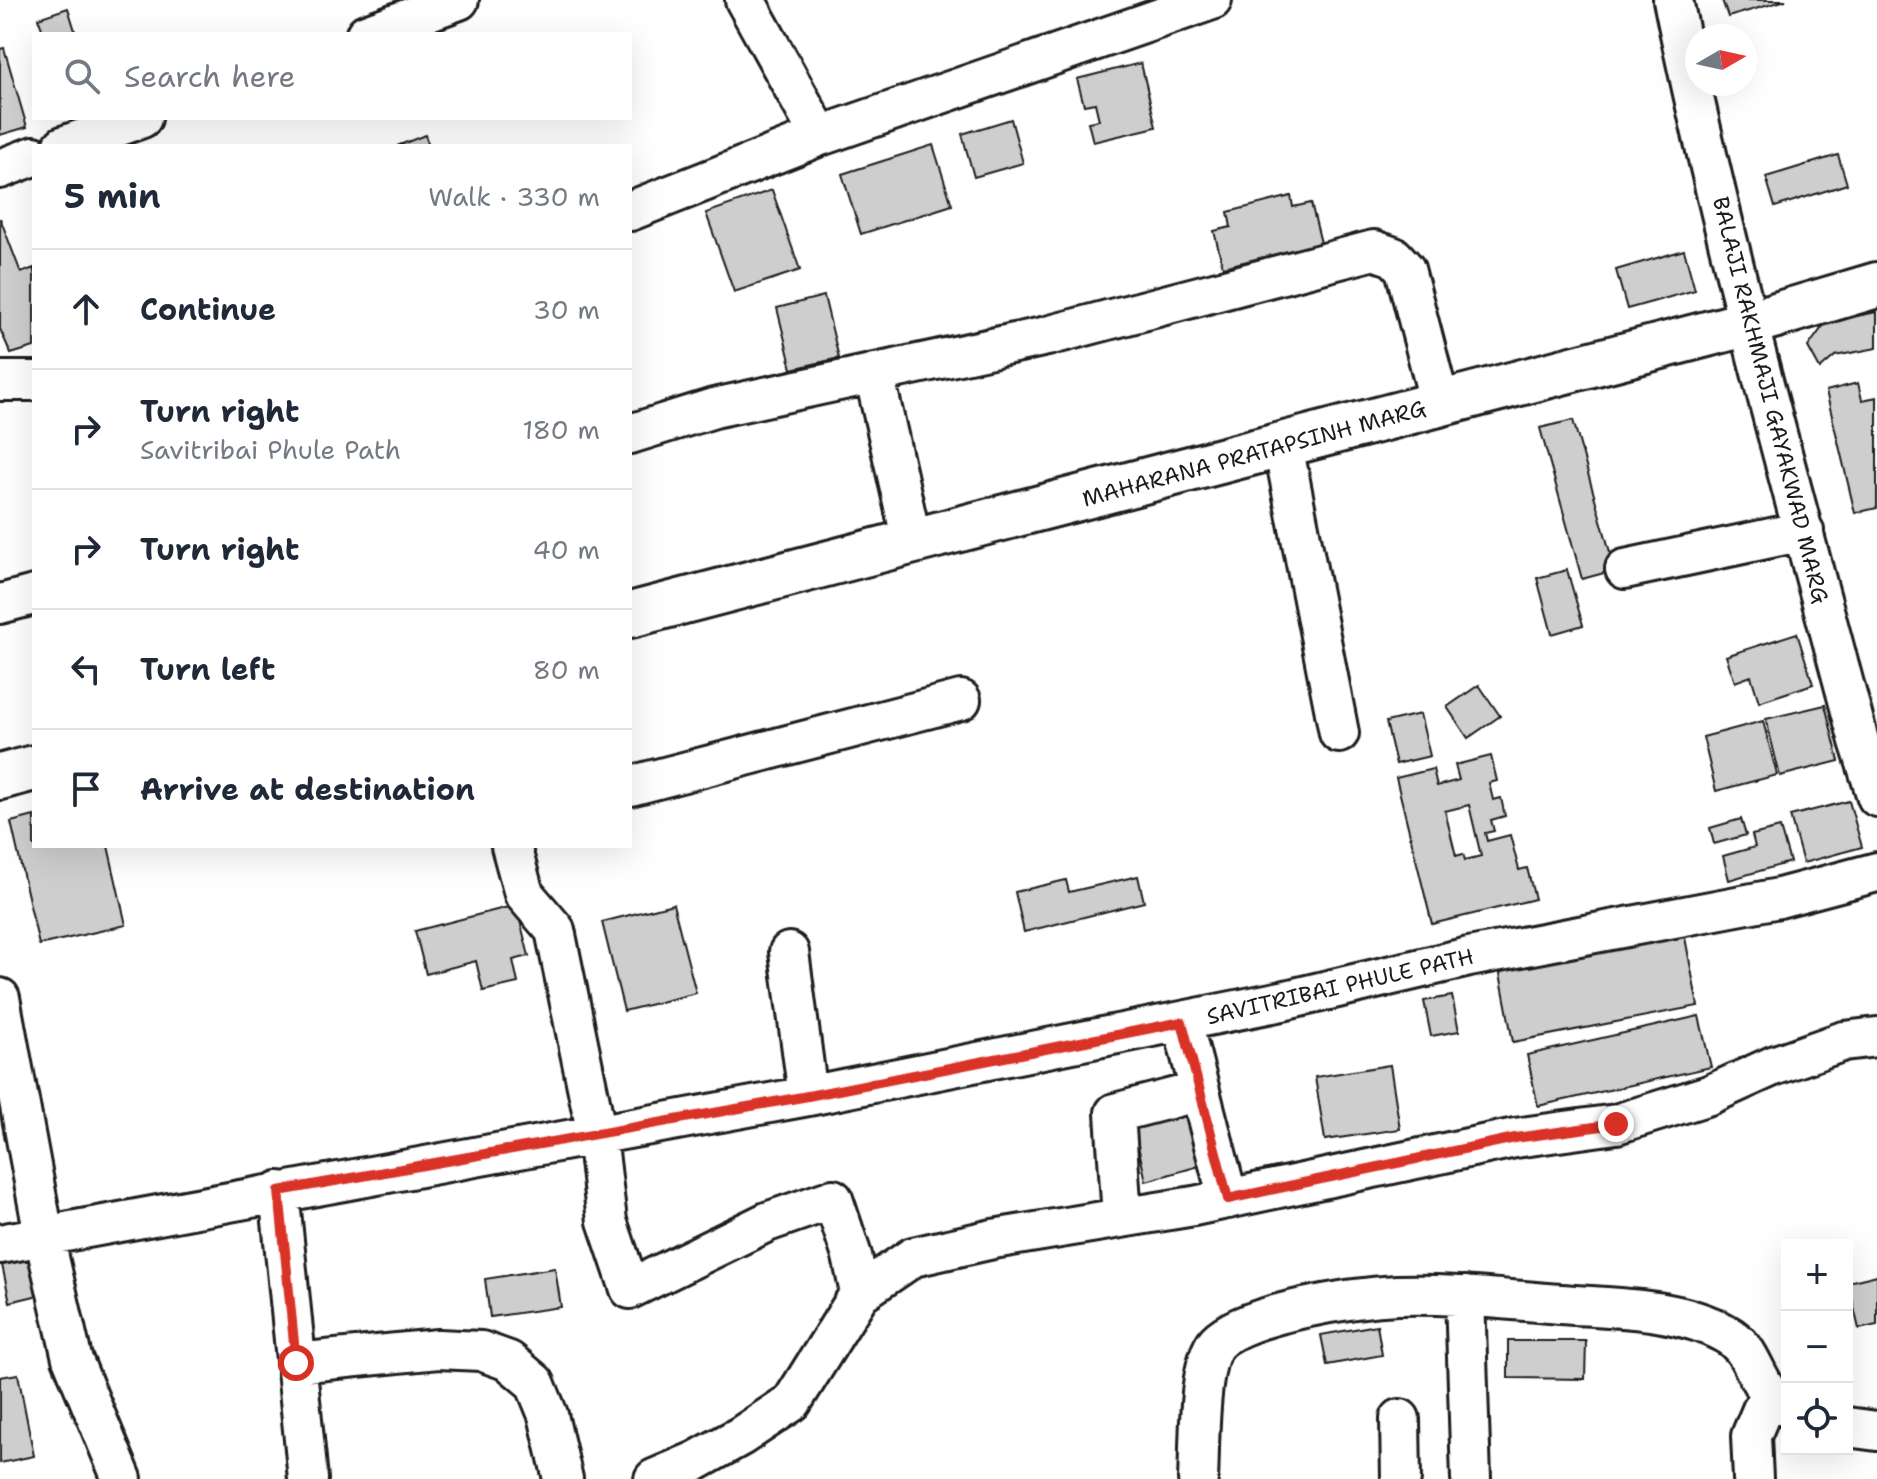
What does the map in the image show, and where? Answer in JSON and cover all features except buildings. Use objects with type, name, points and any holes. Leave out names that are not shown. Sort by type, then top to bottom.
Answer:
[{"type":"street","points":[[371,32],[459,0]]},
{"type":"street","points":[[745,0],[820,136]]},
{"type":"street","points":[[632,210],[820,136],[1212,0]]},
{"type":"street","name":"BALAJI RAKHMAJI GAYAKWAD MARG","points":[[1673,0],[1689,81],[1749,323],[1859,741],[1877,797]]},
{"type":"street","points":[[69,144],[136,120]]},
{"type":"street","points":[[0,169],[32,157]]},
{"type":"street","points":[[632,433],[714,408],[1047,336],[1374,250],[1394,257],[1405,269],[1440,404]]},
{"type":"street","name":"MAHARANA PRATAPSINH MARG","points":[[632,614],[1749,323],[1877,285]]},
{"type":"street","points":[[874,373],[912,542]]},
{"type":"street","points":[[0,381],[32,381]]},
{"type":"street","points":[[1283,445],[1339,733]]},
{"type":"street","points":[[1625,569],[1804,531]]},
{"type":"street","points":[[0,604],[32,596]]},
{"type":"street","points":[[632,785],[961,700]]},
{"type":"street","points":[[0,777],[32,769]]},
{"type":"street","points":[[512,848],[524,894],[555,930],[597,1135],[607,1221],[630,1289],[767,1222],[833,1199],[852,1256],[860,1293]]},
{"type":"street","name":"SAVITRIBAI PHULE PATH","points":[[0,1244],[808,1096],[1182,1022],[1469,957],[1779,898],[1877,872]]},
{"type":"street","points":[[789,952],[808,1096]]},
{"type":"street","points":[[0,998],[44,1236],[72,1358],[122,1479]]},
{"type":"street","points":[[1182,1022],[1228,1199]]},
{"type":"street","points":[[663,1477],[741,1436],[792,1402],[860,1293],[913,1257],[993,1239],[1068,1229],[1228,1199],[1515,1138],[1616,1124],[1709,1095],[1773,1066],[1844,1041],[1877,1037]]},
{"type":"street","points":[[1122,1217],[1115,1113],[1200,1091]]},
{"type":"street","points":[[279,1191],[308,1479]]},
{"type":"street","points":[[1198,1479],[1203,1380],[1216,1344],[1238,1328],[1312,1307],[1395,1295],[1465,1296],[1632,1308],[1693,1320],[1729,1335],[1749,1354],[1778,1400],[1751,1436],[1753,1479]]},
{"type":"street","points":[[1465,1296],[1471,1479]]},
{"type":"street","points":[[296,1363],[438,1349],[481,1351],[509,1361],[535,1383],[548,1415],[563,1479]]},
{"type":"street","points":[[1400,1419],[1401,1479]]},
{"type":"street","points":[[1853,1428],[1877,1431]]},
{"type":"route","points":[[296,1363],[279,1191],[808,1096],[1182,1022],[1228,1199],[1515,1138],[1616,1124]]}]
